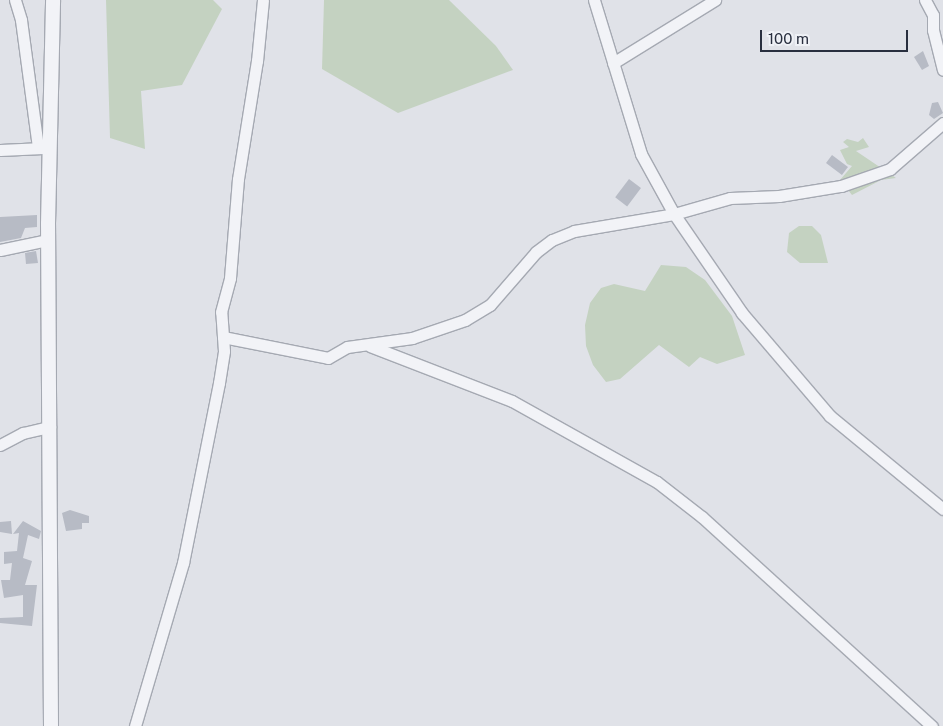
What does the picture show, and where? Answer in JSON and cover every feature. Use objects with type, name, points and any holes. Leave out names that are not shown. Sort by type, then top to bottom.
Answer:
[{"type":"street","points":[[15,0],[22,20],[44,148]]},
{"type":"street","points":[[51,726],[48,240],[44,148],[52,0]]},
{"type":"street","points":[[135,726],[185,555],[219,383],[223,338],[221,312],[230,278],[238,179],[257,61],[263,0]]},
{"type":"street","points":[[594,0],[641,154],[674,214],[742,313],[830,416],[943,510]]},
{"type":"street","points":[[613,63],[715,0]]},
{"type":"street","points":[[925,0],[933,15],[933,30],[943,70]]},
{"type":"street","points":[[223,338],[328,358],[347,347],[370,346],[412,338],[465,320],[490,305],[536,252],[552,240],[574,230],[674,214],[730,198],[779,196],[841,186],[890,168],[943,123]]},
{"type":"street","points":[[0,150],[44,148]]},
{"type":"street","points":[[0,250],[48,240]]},
{"type":"street","points":[[370,346],[512,401],[657,482],[702,517],[932,726]]},
{"type":"street","points":[[0,445],[23,432],[50,427]]},
{"type":"green space","points":[[106,0],[213,0],[222,9],[182,85],[141,91],[145,149],[110,138]]},
{"type":"green space","points":[[324,0],[449,0],[496,46],[513,70],[398,113],[322,69]]},
{"type":"green space","points":[[863,138],[869,147],[856,151],[896,178],[881,180],[852,195],[840,180],[852,166],[847,164],[840,150],[849,147],[843,142],[847,139],[858,142]]},
{"type":"green space","points":[[799,226],[812,226],[821,235],[828,263],[800,263],[787,252],[789,233]]},
{"type":"green space","points":[[661,265],[686,267],[705,280],[732,316],[745,355],[717,364],[700,357],[689,367],[659,345],[620,379],[606,382],[593,365],[586,346],[585,325],[590,303],[601,288],[614,284],[645,291]]},
{"type":"building","points":[[923,51],[929,66],[922,70],[914,57]]},
{"type":"building","points":[[938,102],[943,113],[934,119],[929,115],[932,103]]},
{"type":"building","points":[[832,155],[848,167],[842,175],[826,163]]},
{"type":"building","points":[[629,179],[641,188],[627,206],[615,197]]},
{"type":"building","points":[[37,215],[37,227],[25,228],[21,238],[0,242],[0,217]]},
{"type":"building","points":[[36,251],[38,263],[26,264],[25,253]]},
{"type":"building","points":[[70,510],[89,516],[89,523],[82,523],[82,529],[66,531],[62,513]]},
{"type":"building","points":[[11,521],[12,534],[0,532],[0,522]]},
{"type":"building","points":[[23,521],[41,531],[39,539],[28,535],[23,558],[32,561],[25,585],[37,585],[32,626],[0,623],[0,618],[23,617],[23,595],[4,598],[1,580],[10,580],[12,563],[4,564],[4,552],[17,551],[19,533],[13,534]]}]
